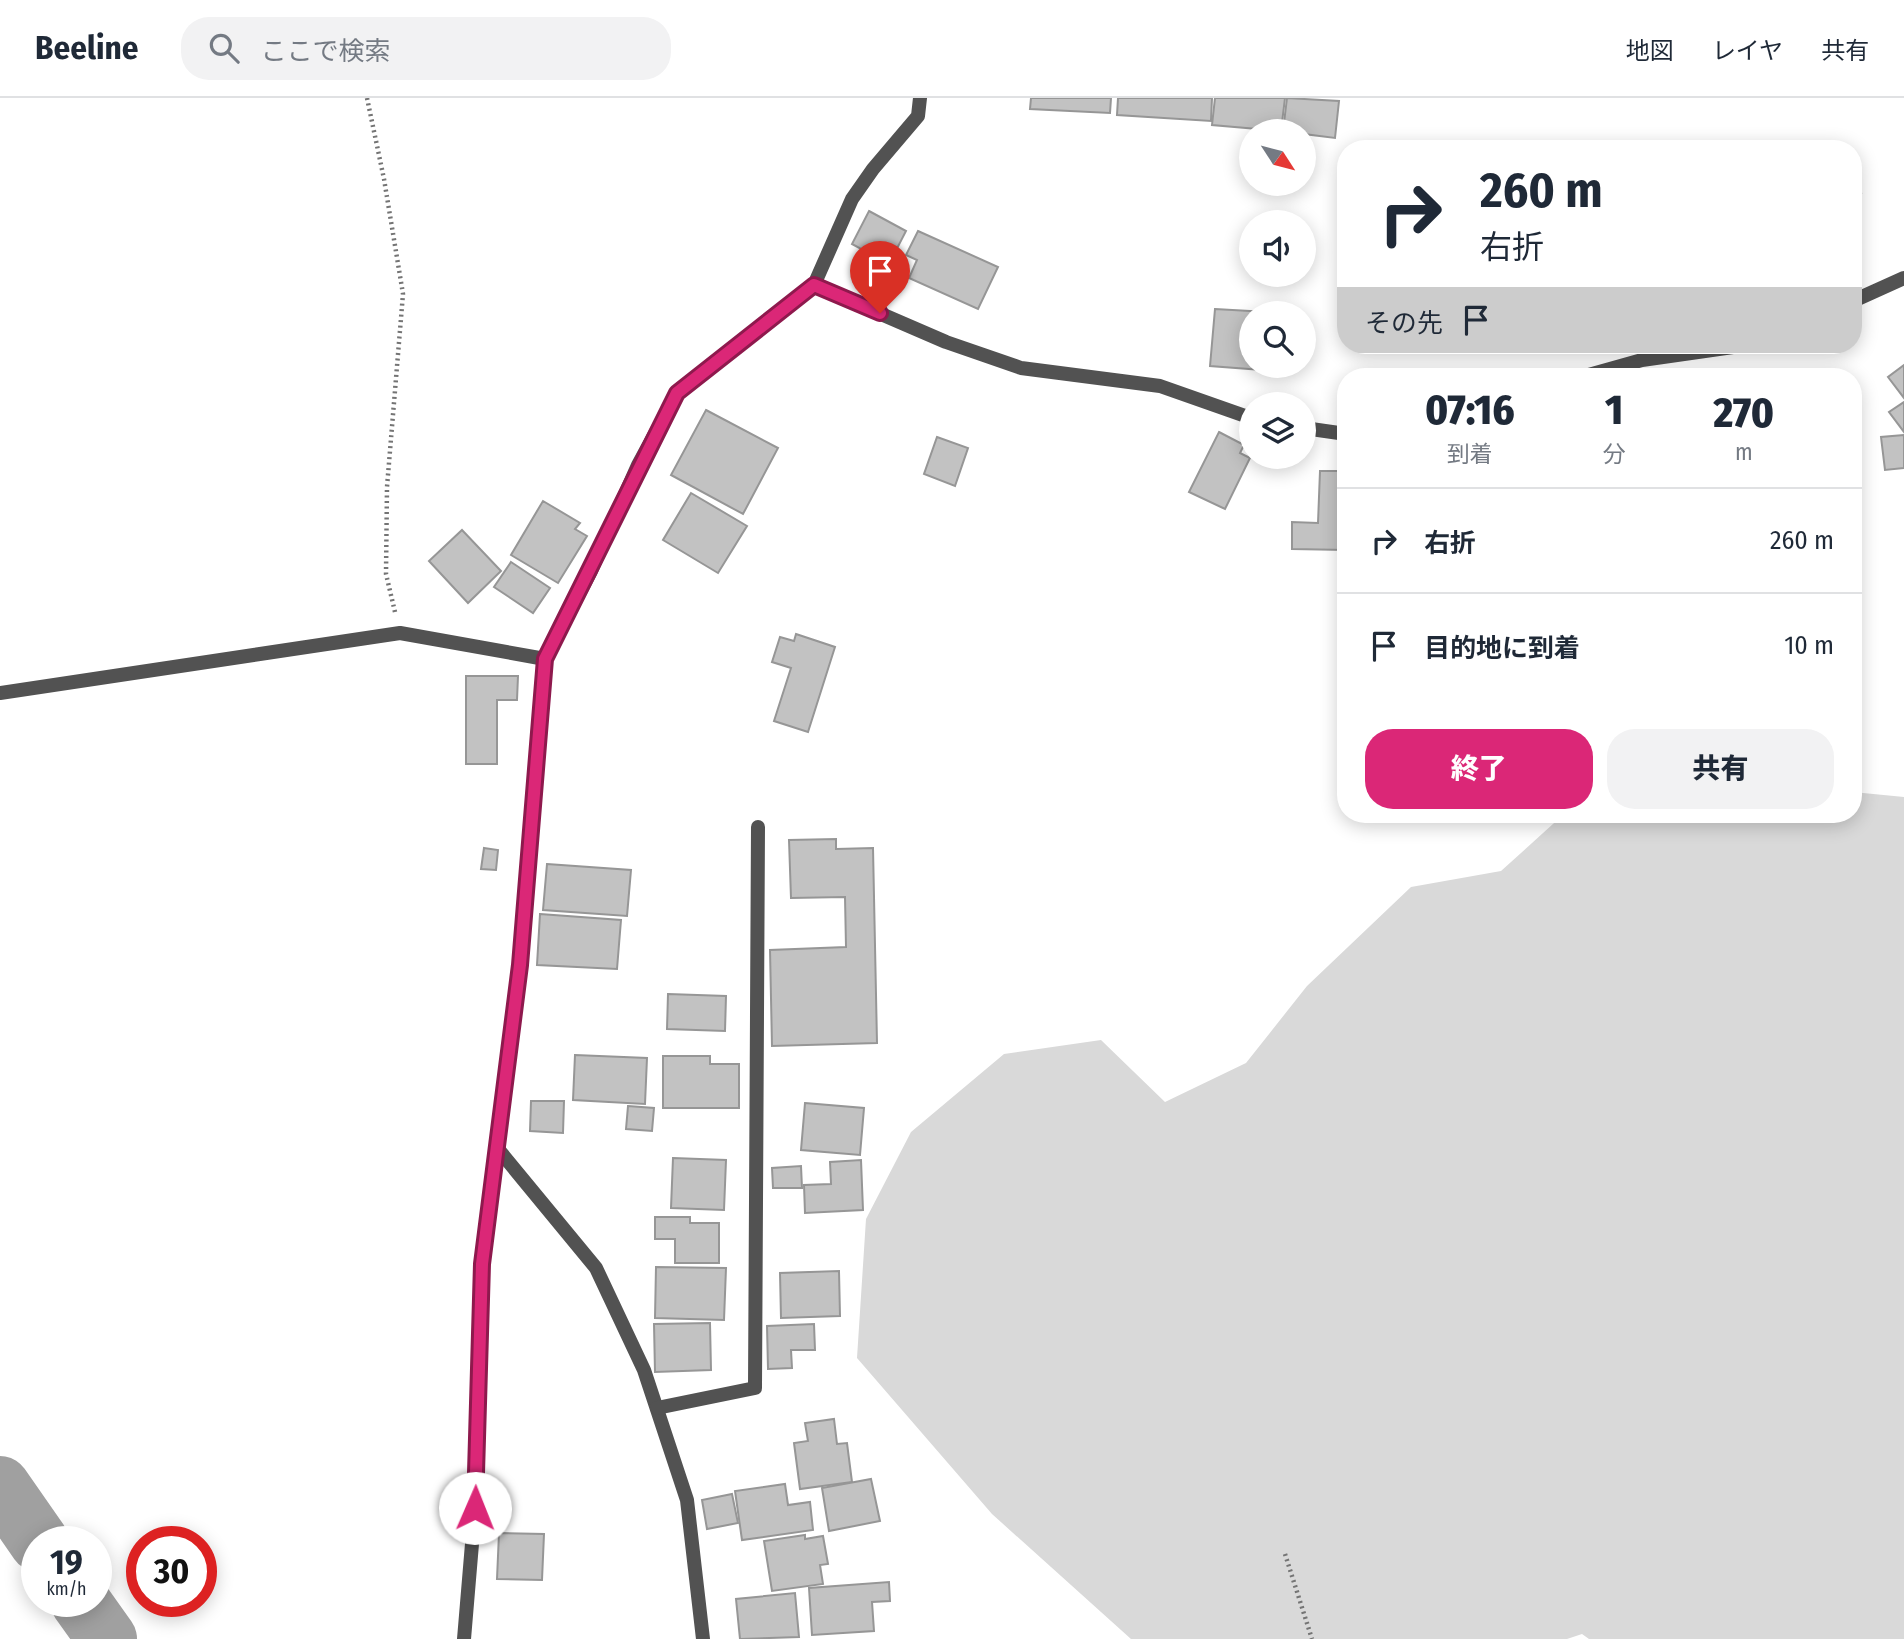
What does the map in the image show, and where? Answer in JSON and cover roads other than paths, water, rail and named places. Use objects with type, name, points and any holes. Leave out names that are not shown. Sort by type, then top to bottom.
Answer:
[{"type":"street","points":[[464,1639],[475,1508],[482,1264],[520,965],[545,659],[677,393],[814,285],[852,199],[873,169],[918,116],[920,98]]},
{"type":"street","points":[[1862,297],[1904,278]]},
{"type":"street","points":[[814,285],[947,342],[1021,368],[1160,386],[1239,414]]},
{"type":"street","points":[[1614,368],[1642,360],[1684,354]]},
{"type":"street","points":[[1316,430],[1337,433]]},
{"type":"street","points":[[0,693],[400,633],[545,659]]},
{"type":"street","points":[[657,1408],[755,1388],[758,827]]},
{"type":"street","points":[[498,1149],[596,1268],[644,1370],[687,1500],[703,1639]]},
{"type":"waterway","points":[[0,1486],[28,1526]]},
{"type":"waterway","points":[[91,1617],[107,1639]]}]
